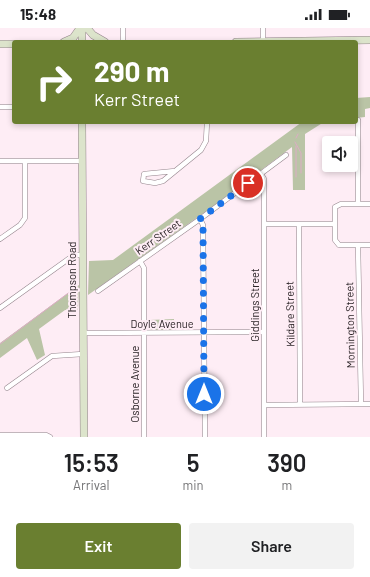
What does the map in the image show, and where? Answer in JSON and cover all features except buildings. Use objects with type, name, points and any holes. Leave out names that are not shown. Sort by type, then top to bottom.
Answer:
[{"type":"main road","points":[[68,40],[74,37],[81,28]]},
{"type":"main road","points":[[81,28],[82,40]]},
{"type":"main road","points":[[87,28],[93,35],[102,40]]},
{"type":"main road","points":[[358,42],[370,42]]},
{"type":"main road","points":[[0,44],[12,44]]},
{"type":"main road","name":"Thompson Road","points":[[82,124],[84,437]]},
{"type":"street","points":[[123,28],[123,40]]},
{"type":"street","points":[[263,28],[263,40]]},
{"type":"street","points":[[0,107],[12,107]]},
{"type":"street","points":[[358,120],[358,204]]},
{"type":"street","points":[[175,171],[145,173],[143,176],[143,182],[161,182],[175,171],[204,147],[206,141],[207,124]]},
{"type":"street","name":"Kerr Street","points":[[98,291],[200,219],[286,155]]},
{"type":"street","points":[[0,161],[82,161]]},
{"type":"street","points":[[0,239],[20,224],[24,218],[25,161]]},
{"type":"street","name":"Giddings Street","points":[[261,174],[264,179],[264,437]]},
{"type":"street","points":[[370,204],[338,205],[335,211],[336,243],[339,245],[370,245]]},
{"type":"street","points":[[200,219],[203,225],[204,437]]},
{"type":"street","points":[[264,224],[335,224]]},
{"type":"street","name":"Kildare Street","points":[[299,224],[300,404]]},
{"type":"street","name":"Mornington Street","points":[[358,245],[361,404]]},
{"type":"street","points":[[0,308],[74,255],[83,255]]},
{"type":"street","name":"Osborne Avenue","points":[[140,261],[144,268],[144,437]]},
{"type":"street","name":"Doyle Avenue","points":[[83,333],[264,332]]},
{"type":"street","points":[[6,388],[52,356],[83,354]]},
{"type":"street","points":[[264,405],[370,404]]},
{"type":"street","points":[[0,435],[46,435],[50,437]]},
{"type":"green space","points":[[370,97],[370,108],[365,109],[365,117],[358,118],[358,98]]},
{"type":"green space","points":[[299,124],[321,124],[305,134],[305,190],[293,190],[292,147],[212,207],[88,295],[89,261],[113,260]]},
{"type":"green space","points":[[79,285],[78,310],[65,310],[39,329],[45,355],[37,360],[27,338],[0,358],[0,343]]},
{"type":"green space","points":[[174,319],[174,330],[149,330],[149,320]]},
{"type":"waterway","points":[[296,138],[298,134]]},
{"type":"waterway","points":[[295,142],[301,153],[301,173]]},
{"type":"waterway","points":[[296,146],[296,177]]},
{"type":"waterway","points":[[0,344],[75,288]]},
{"type":"route","points":[[204,394],[203,225],[200,219],[248,183]]}]
